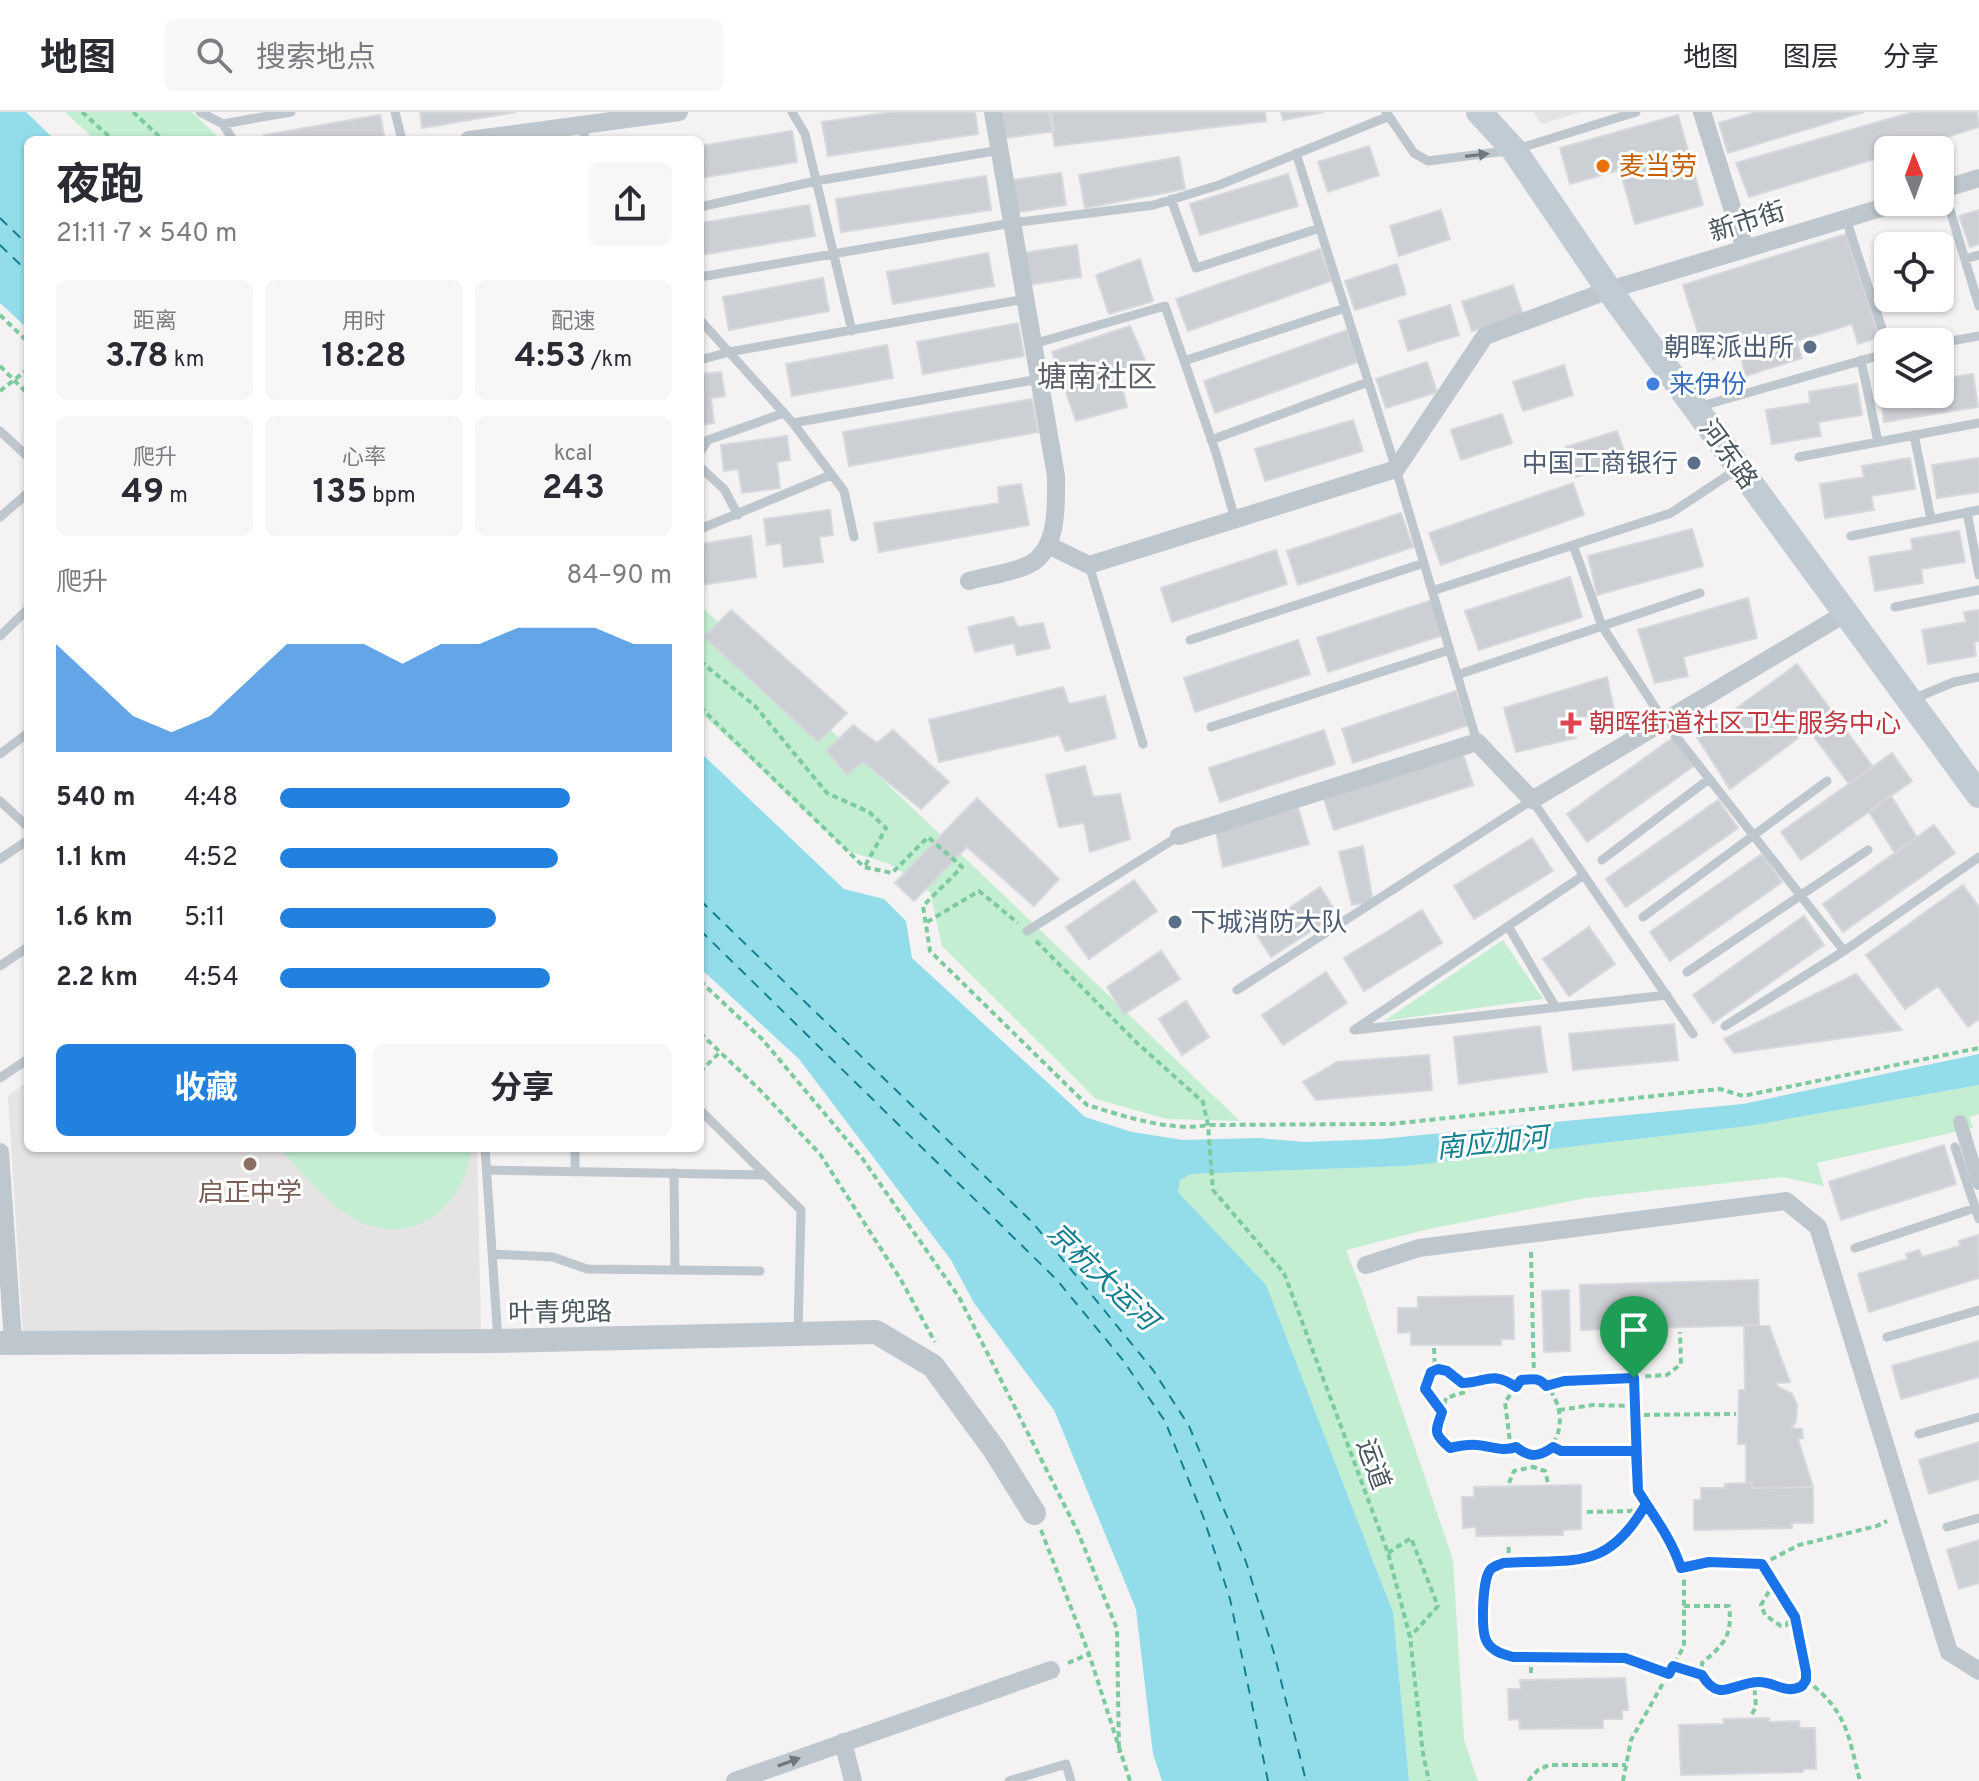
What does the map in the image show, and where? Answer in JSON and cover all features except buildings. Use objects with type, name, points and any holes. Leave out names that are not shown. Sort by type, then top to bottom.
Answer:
[{"type":"main road","name":"河东路","points":[[1479,112],[1514,150],[1609,290],[1979,795]]},
{"type":"street","points":[[499,136],[679,112]]},
{"type":"street","points":[[969,581],[1031,564],[1048,545],[1056,511],[1056,476],[993,112]]},
{"type":"street","points":[[1702,112],[1745,249]]},
{"type":"street","points":[[1954,183],[1979,178]]},
{"type":"street","name":"新市街","points":[[1396,469],[1485,336],[1609,290],[1874,210]]},
{"type":"street","points":[[1048,545],[1089,565],[1396,469]]},
{"type":"street","points":[[1179,836],[1477,742],[1532,800],[1846,613]]},
{"type":"street","points":[[1960,1122],[1979,1183]]},
{"type":"street","points":[[0,1152],[7,1342]]},
{"type":"street","points":[[1366,1265],[1419,1248],[1786,1201],[1818,1227],[1949,1652],[1979,1671]]},
{"type":"street","name":"叶青兜路","points":[[7,1342],[498,1341],[876,1332],[933,1366],[994,1449],[1034,1513]]},
{"type":"street","points":[[735,1781],[1051,1670]]},
{"type":"street","points":[[843,1742],[853,1781]]},
{"type":"lane","points":[[200,112],[223,124],[230,136]]},
{"type":"lane","points":[[223,124],[291,112]]},
{"type":"lane","points":[[395,112],[401,136]]},
{"type":"lane","points":[[792,112],[805,134],[852,331]]},
{"type":"lane","points":[[704,276],[1012,223],[1154,205],[1219,185],[1383,114],[1414,153],[1428,161],[1514,150],[1636,112]]},
{"type":"lane","points":[[704,206],[816,181],[1000,150]]},
{"type":"lane","points":[[1296,153],[1396,469],[1477,742]]},
{"type":"lane","points":[[1171,199],[1196,268],[1320,228]]},
{"type":"lane","points":[[1951,216],[1979,306]]},
{"type":"lane","points":[[1846,219],[1881,328]]},
{"type":"lane","points":[[1965,259],[1979,255]]},
{"type":"lane","points":[[704,359],[1025,299]]},
{"type":"lane","points":[[1033,344],[1165,306],[1235,519]]},
{"type":"lane","points":[[1184,361],[1345,308]]},
{"type":"lane","points":[[704,324],[793,423],[844,491],[854,537]]},
{"type":"lane","points":[[1954,340],[1979,336]]},
{"type":"lane","points":[[1695,408],[1874,355]]},
{"type":"lane","points":[[1861,360],[1878,442]]},
{"type":"lane","points":[[793,423],[1039,379]]},
{"type":"lane","points":[[1211,440],[1368,382]]},
{"type":"lane","points":[[704,446],[708,440],[784,413]]},
{"type":"lane","points":[[1799,457],[1979,423]]},
{"type":"lane","points":[[0,431],[24,453]]},
{"type":"lane","points":[[1914,435],[1931,519]]},
{"type":"lane","points":[[1432,591],[1671,513],[1739,468]]},
{"type":"lane","points":[[704,471],[724,489],[738,515]]},
{"type":"lane","points":[[704,528],[831,475]]},
{"type":"lane","points":[[0,517],[24,496]]},
{"type":"lane","points":[[1851,536],[1979,510]]},
{"type":"lane","points":[[1967,512],[1979,575]]},
{"type":"lane","points":[[1573,545],[1602,626],[1664,721],[1844,951]]},
{"type":"lane","points":[[1190,640],[1424,563]]},
{"type":"lane","points":[[1089,565],[1143,744]]},
{"type":"lane","points":[[1895,607],[1979,590]]},
{"type":"lane","points":[[1457,675],[1700,593]]},
{"type":"lane","points":[[0,635],[24,613]]},
{"type":"lane","points":[[1211,727],[1449,650]]},
{"type":"lane","points":[[1910,701],[1954,682],[1979,677]]},
{"type":"lane","points":[[0,754],[24,736]]},
{"type":"lane","points":[[1602,860],[1709,779]]},
{"type":"lane","points":[[1643,917],[1827,781]]},
{"type":"lane","points":[[1237,990],[1532,800],[1693,1034]]},
{"type":"lane","points":[[0,801],[24,823]]},
{"type":"lane","points":[[1027,931],[1179,836]]},
{"type":"lane","points":[[0,859],[24,843]]},
{"type":"lane","points":[[1687,972],[1868,850]]},
{"type":"lane","points":[[1725,1026],[1844,951],[1979,857]]},
{"type":"lane","points":[[1584,875],[1354,1030],[1667,995]]},
{"type":"lane","points":[[1508,926],[1556,1008]]},
{"type":"lane","points":[[0,966],[24,950]]},
{"type":"lane","points":[[0,1078],[24,1062]]},
{"type":"lane","points":[[704,1114],[801,1210],[797,1334]]},
{"type":"lane","points":[[1955,1147],[1979,1219]]},
{"type":"lane","points":[[485,1152],[498,1341]]},
{"type":"lane","points":[[575,1152],[575,1172]]},
{"type":"lane","points":[[487,1170],[765,1175]]},
{"type":"lane","points":[[674,1173],[675,1270]]},
{"type":"lane","points":[[1855,1248],[1975,1208]]},
{"type":"lane","points":[[492,1254],[553,1257],[587,1269],[760,1271]]},
{"type":"lane","points":[[1887,1337],[1979,1310]]},
{"type":"lane","points":[[1919,1434],[1979,1417]]},
{"type":"lane","points":[[1947,1527],[1979,1518]]},
{"type":"lane","points":[[1009,1781],[1066,1764],[1071,1781]]},
{"type":"path","points":[[82,112],[109,136]]},
{"type":"path","points":[[133,112],[159,136]]},
{"type":"path","points":[[0,315],[24,338]]},
{"type":"path","points":[[0,366],[24,390]]},
{"type":"path","points":[[0,391],[24,373]]},
{"type":"path","points":[[704,664],[755,706],[827,793],[869,812],[886,828],[864,867]]},
{"type":"path","points":[[704,711],[864,867],[892,873],[928,837],[962,867],[923,906],[930,951],[1087,1105],[1188,1128],[1208,1125],[1391,1124],[1720,1089],[1743,1096],[1979,1048]]},
{"type":"path","points":[[927,922],[979,891],[1027,931],[1137,1043],[1203,1102],[1208,1125]]},
{"type":"path","points":[[704,985],[762,1039],[862,1158],[959,1297],[1078,1532],[1117,1629],[1119,1753]]},
{"type":"path","points":[[704,1037],[820,1154],[901,1280],[937,1345]]},
{"type":"path","points":[[704,1068],[720,1052]]},
{"type":"path","name":"运道","points":[[1208,1125],[1213,1190],[1284,1273],[1388,1553],[1410,1637],[1423,1754],[1429,1781]]},
{"type":"path","points":[[1531,1234],[1534,1379]]},
{"type":"path","points":[[1546,1386],[1564,1381],[1667,1375],[1681,1364],[1680,1332]]},
{"type":"path","points":[[1434,1348],[1435,1371]]},
{"type":"path","points":[[1442,1412],[1425,1389],[1431,1372],[1447,1371],[1462,1383],[1494,1377],[1516,1387]]},
{"type":"path","points":[[1623,1781],[1631,1740],[1684,1646],[1684,1580],[1681,1568],[1675,1549],[1638,1491],[1634,1378]]},
{"type":"path","points":[[1534,1379],[1546,1386],[1559,1410],[1559,1433],[1553,1447],[1542,1455],[1527,1455],[1510,1442],[1505,1402],[1521,1380],[1534,1379]]},
{"type":"path","points":[[1471,1383],[1468,1391],[1446,1398],[1436,1432],[1450,1448],[1480,1445],[1500,1449],[1516,1447]]},
{"type":"path","points":[[1559,1410],[1593,1405],[1634,1406]]},
{"type":"path","points":[[1634,1415],[1736,1414]]},
{"type":"path","points":[[1553,1447],[1561,1451],[1636,1451]]},
{"type":"path","points":[[1533,1455],[1533,1467]]},
{"type":"path","points":[[1509,1483],[1514,1471],[1524,1467],[1545,1471],[1548,1483]]},
{"type":"path","points":[[1587,1512],[1631,1511],[1646,1504]]},
{"type":"path","points":[[1646,1504],[1632,1528],[1598,1556],[1584,1560],[1508,1563],[1490,1569],[1485,1581],[1485,1639],[1501,1654],[1625,1658],[1669,1674]]},
{"type":"path","points":[[1034,1513],[1089,1654],[1130,1781]]},
{"type":"path","points":[[1681,1568],[1709,1562],[1762,1564],[1799,1545],[1887,1521]]},
{"type":"path","points":[[1388,1553],[1411,1538],[1438,1606],[1410,1637]]},
{"type":"path","points":[[1508,1563],[1509,1543]]},
{"type":"path","points":[[1762,1564],[1795,1617],[1806,1680],[1827,1696],[1846,1726],[1860,1781]]},
{"type":"path","points":[[1774,1583],[1761,1605],[1765,1615],[1772,1623],[1787,1625],[1790,1609]]},
{"type":"path","points":[[1684,1606],[1729,1606],[1731,1621],[1722,1648],[1702,1663],[1702,1675],[1708,1685],[1726,1691],[1754,1683],[1795,1690],[1806,1680]]},
{"type":"path","points":[[1051,1670],[1089,1654]]},
{"type":"path","points":[[1531,1657],[1531,1676]]},
{"type":"path","points":[[1673,1666],[1702,1675]]},
{"type":"path","points":[[1752,1714],[1756,1707],[1754,1683]]},
{"type":"path","points":[[1528,1781],[1538,1770],[1549,1765],[1626,1765]]},
{"type":"shaded area","points":[[1533,112],[1581,112],[1542,124]]},
{"type":"shaded area","points":[[24,1084],[24,1152],[477,1152],[481,1334],[23,1333],[8,1096]]},
{"type":"green space","points":[[65,112],[192,112],[217,136],[91,136]]},
{"type":"green space","points":[[704,609],[1240,1121],[1167,1119],[1096,1099],[942,946],[930,892],[890,864],[847,851],[704,716]]},
{"type":"green space","points":[[1503,940],[1543,999],[1384,1021]]},
{"type":"green space","points":[[1979,1085],[1979,1114],[1969,1117],[1973,1128],[1817,1163],[1824,1186],[1783,1177],[1586,1198],[1424,1230],[1346,1250],[1453,1560],[1464,1740],[1478,1781],[1409,1781],[1393,1612],[1266,1286],[1178,1192],[1180,1180],[1191,1174],[1407,1166],[1749,1126]]},
{"type":"green space","points":[[282,1152],[470,1152],[459,1188],[448,1204],[433,1217],[416,1225],[397,1229],[377,1228],[356,1220],[324,1196]]},
{"type":"water","points":[[0,112],[26,112],[51,136],[24,136],[24,325],[0,303]]},
{"type":"water","points":[[704,756],[844,889],[884,899],[906,921],[912,958],[1085,1117],[1132,1132],[1183,1140],[1259,1138],[1305,1142],[1380,1139],[1743,1104],[1979,1054],[1979,1085],[1749,1126],[1407,1166],[1191,1174],[1180,1180],[1178,1192],[1266,1285],[1393,1612],[1409,1781],[1162,1781],[1153,1754],[1136,1609],[1054,1410],[974,1303],[951,1260],[799,1059],[704,972]]},
{"type":"ferry route","points":[[0,218],[24,241]]},
{"type":"ferry route","points":[[0,245],[24,268]]},
{"type":"ferry route","points":[[704,904],[1033,1223],[1153,1370],[1189,1426],[1246,1562],[1274,1653],[1306,1781]]},
{"type":"ferry route","points":[[704,934],[1057,1280],[1122,1359],[1165,1421],[1203,1516],[1230,1599],[1268,1781]]},
{"type":"place","name":"麦当劳","points":[[1603,166]]},
{"type":"place","name":"朝晖派出所","points":[[1810,347]]},
{"type":"place","name":"来伊份","points":[[1653,384]]},
{"type":"place","name":"中国工商银行","points":[[1694,463]]},
{"type":"place","name":"朝晖街道社区卫生服务中心","points":[[1571,723]]},
{"type":"place","name":"下城消防大队","points":[[1175,922]]},
{"type":"place","name":"启正中学","points":[[250,1164]]},
{"type":"district","name":"塘南社区","points":[[1097,377]]},
{"type":"route","points":[[1634,1378],[1564,1381],[1546,1386],[1534,1379],[1521,1380],[1516,1387],[1494,1377],[1462,1383],[1447,1371],[1438,1369],[1431,1372],[1425,1389],[1433,1404],[1442,1412],[1436,1432],[1450,1448],[1468,1445],[1516,1447],[1527,1455],[1542,1455],[1553,1447],[1561,1451],[1636,1451],[1638,1491],[1646,1504],[1632,1528],[1598,1556],[1584,1560],[1503,1563],[1490,1569],[1485,1581],[1485,1639],[1501,1654],[1513,1657],[1625,1658],[1669,1674],[1673,1666],[1702,1675],[1708,1685],[1717,1690],[1726,1691],[1759,1682],[1795,1690],[1806,1680],[1795,1617],[1762,1564],[1709,1562],[1681,1568],[1675,1549],[1638,1491],[1634,1378]]},
{"type":"water label","name":"南应加河","points":[[1492,1142]]},
{"type":"water label","name":"京杭大运河","points":[[1103,1276]]}]
